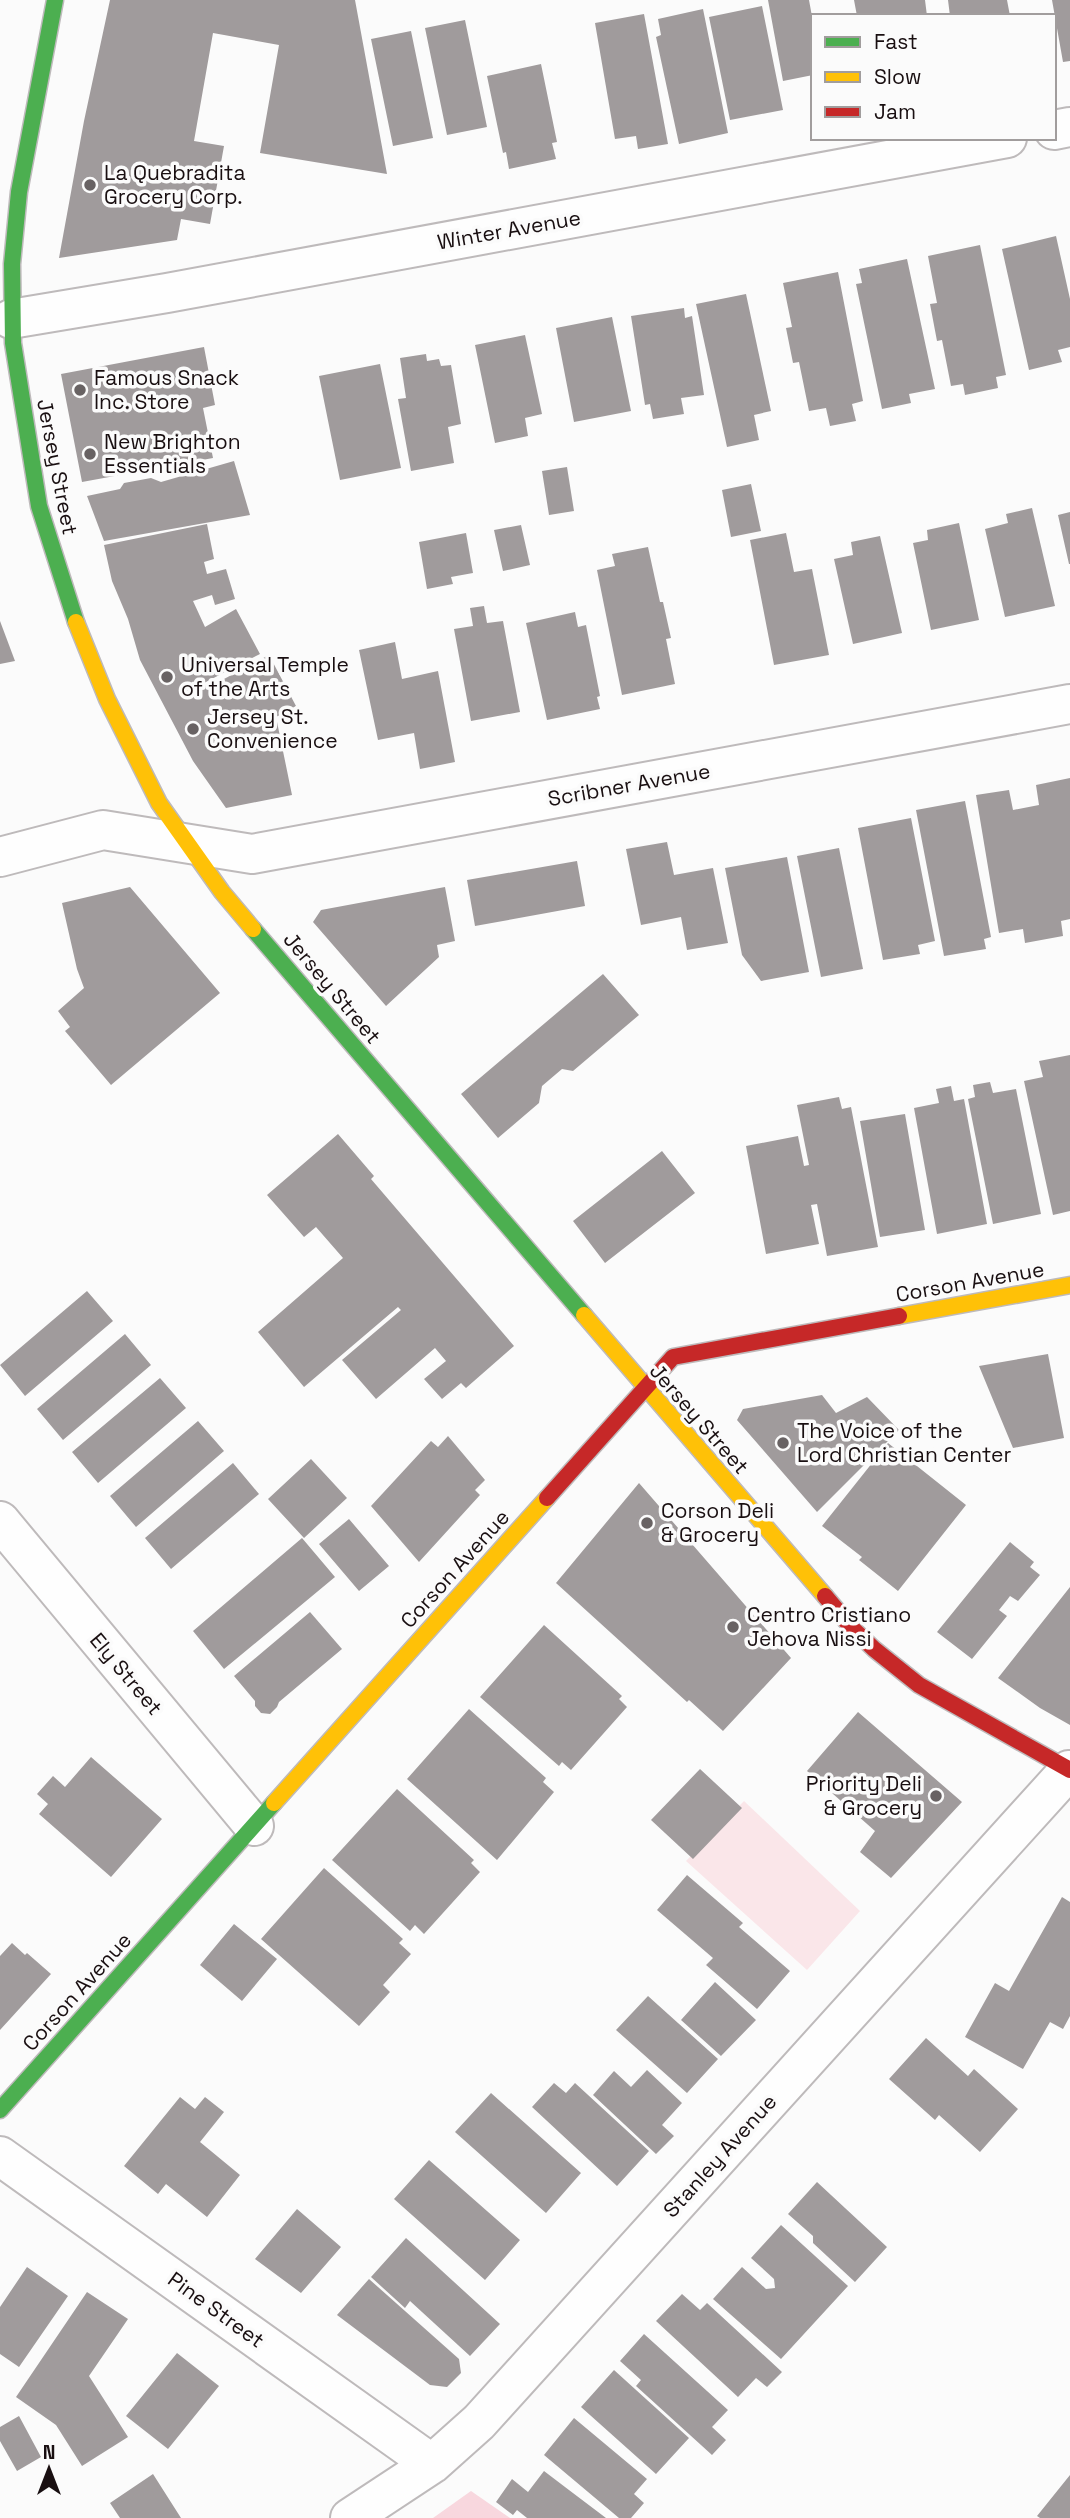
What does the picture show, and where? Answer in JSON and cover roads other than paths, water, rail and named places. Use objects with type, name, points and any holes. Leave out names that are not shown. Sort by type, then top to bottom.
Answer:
[{"type":"street","name":"Jersey Street","points":[[55,0],[19,192],[12,264],[11,319],[16,367],[39,506],[77,627],[107,699],[159,803],[222,892],[833,1607],[874,1649],[919,1685],[1069,1770]]},
{"type":"street","name":"Winter Avenue","points":[[11,319],[167,293],[996,140]]},
{"type":"street","name":"Scribner Avenue","points":[[0,857],[103,830],[252,854],[1070,704]]},
{"type":"street","name":"Corson Avenue","points":[[0,2110],[673,1357],[1070,1285]]},
{"type":"street","name":"Ely Street","points":[[0,1521],[254,1826]]},
{"type":"street","name":"Stanley Avenue","points":[[350,2518],[432,2464],[485,2415],[1069,1770]]},
{"type":"street","name":"Pine Street","points":[[0,2156],[432,2464]]},
{"type":"place","name":"La Quebradita Grocery Corp.","points":[[90,185]]},
{"type":"place","name":"Famous Snack Inc. Store","points":[[80,390]]},
{"type":"place","name":"New Brighton Essentials","points":[[90,454]]},
{"type":"place","name":"Universal Temple of the Arts","points":[[167,677]]},
{"type":"place","name":"Jersey St. Convenience","points":[[193,729]]},
{"type":"place","name":"The Voice of the Lord Christian Center","points":[[783,1443]]},
{"type":"place","name":"Corson Deli & Grocery","points":[[647,1523]]},
{"type":"place","name":"Centro Cristiano Jehova Nissi","points":[[733,1627]]},
{"type":"place","name":"Priority Deli & Grocery","points":[[936,1796]]}]
